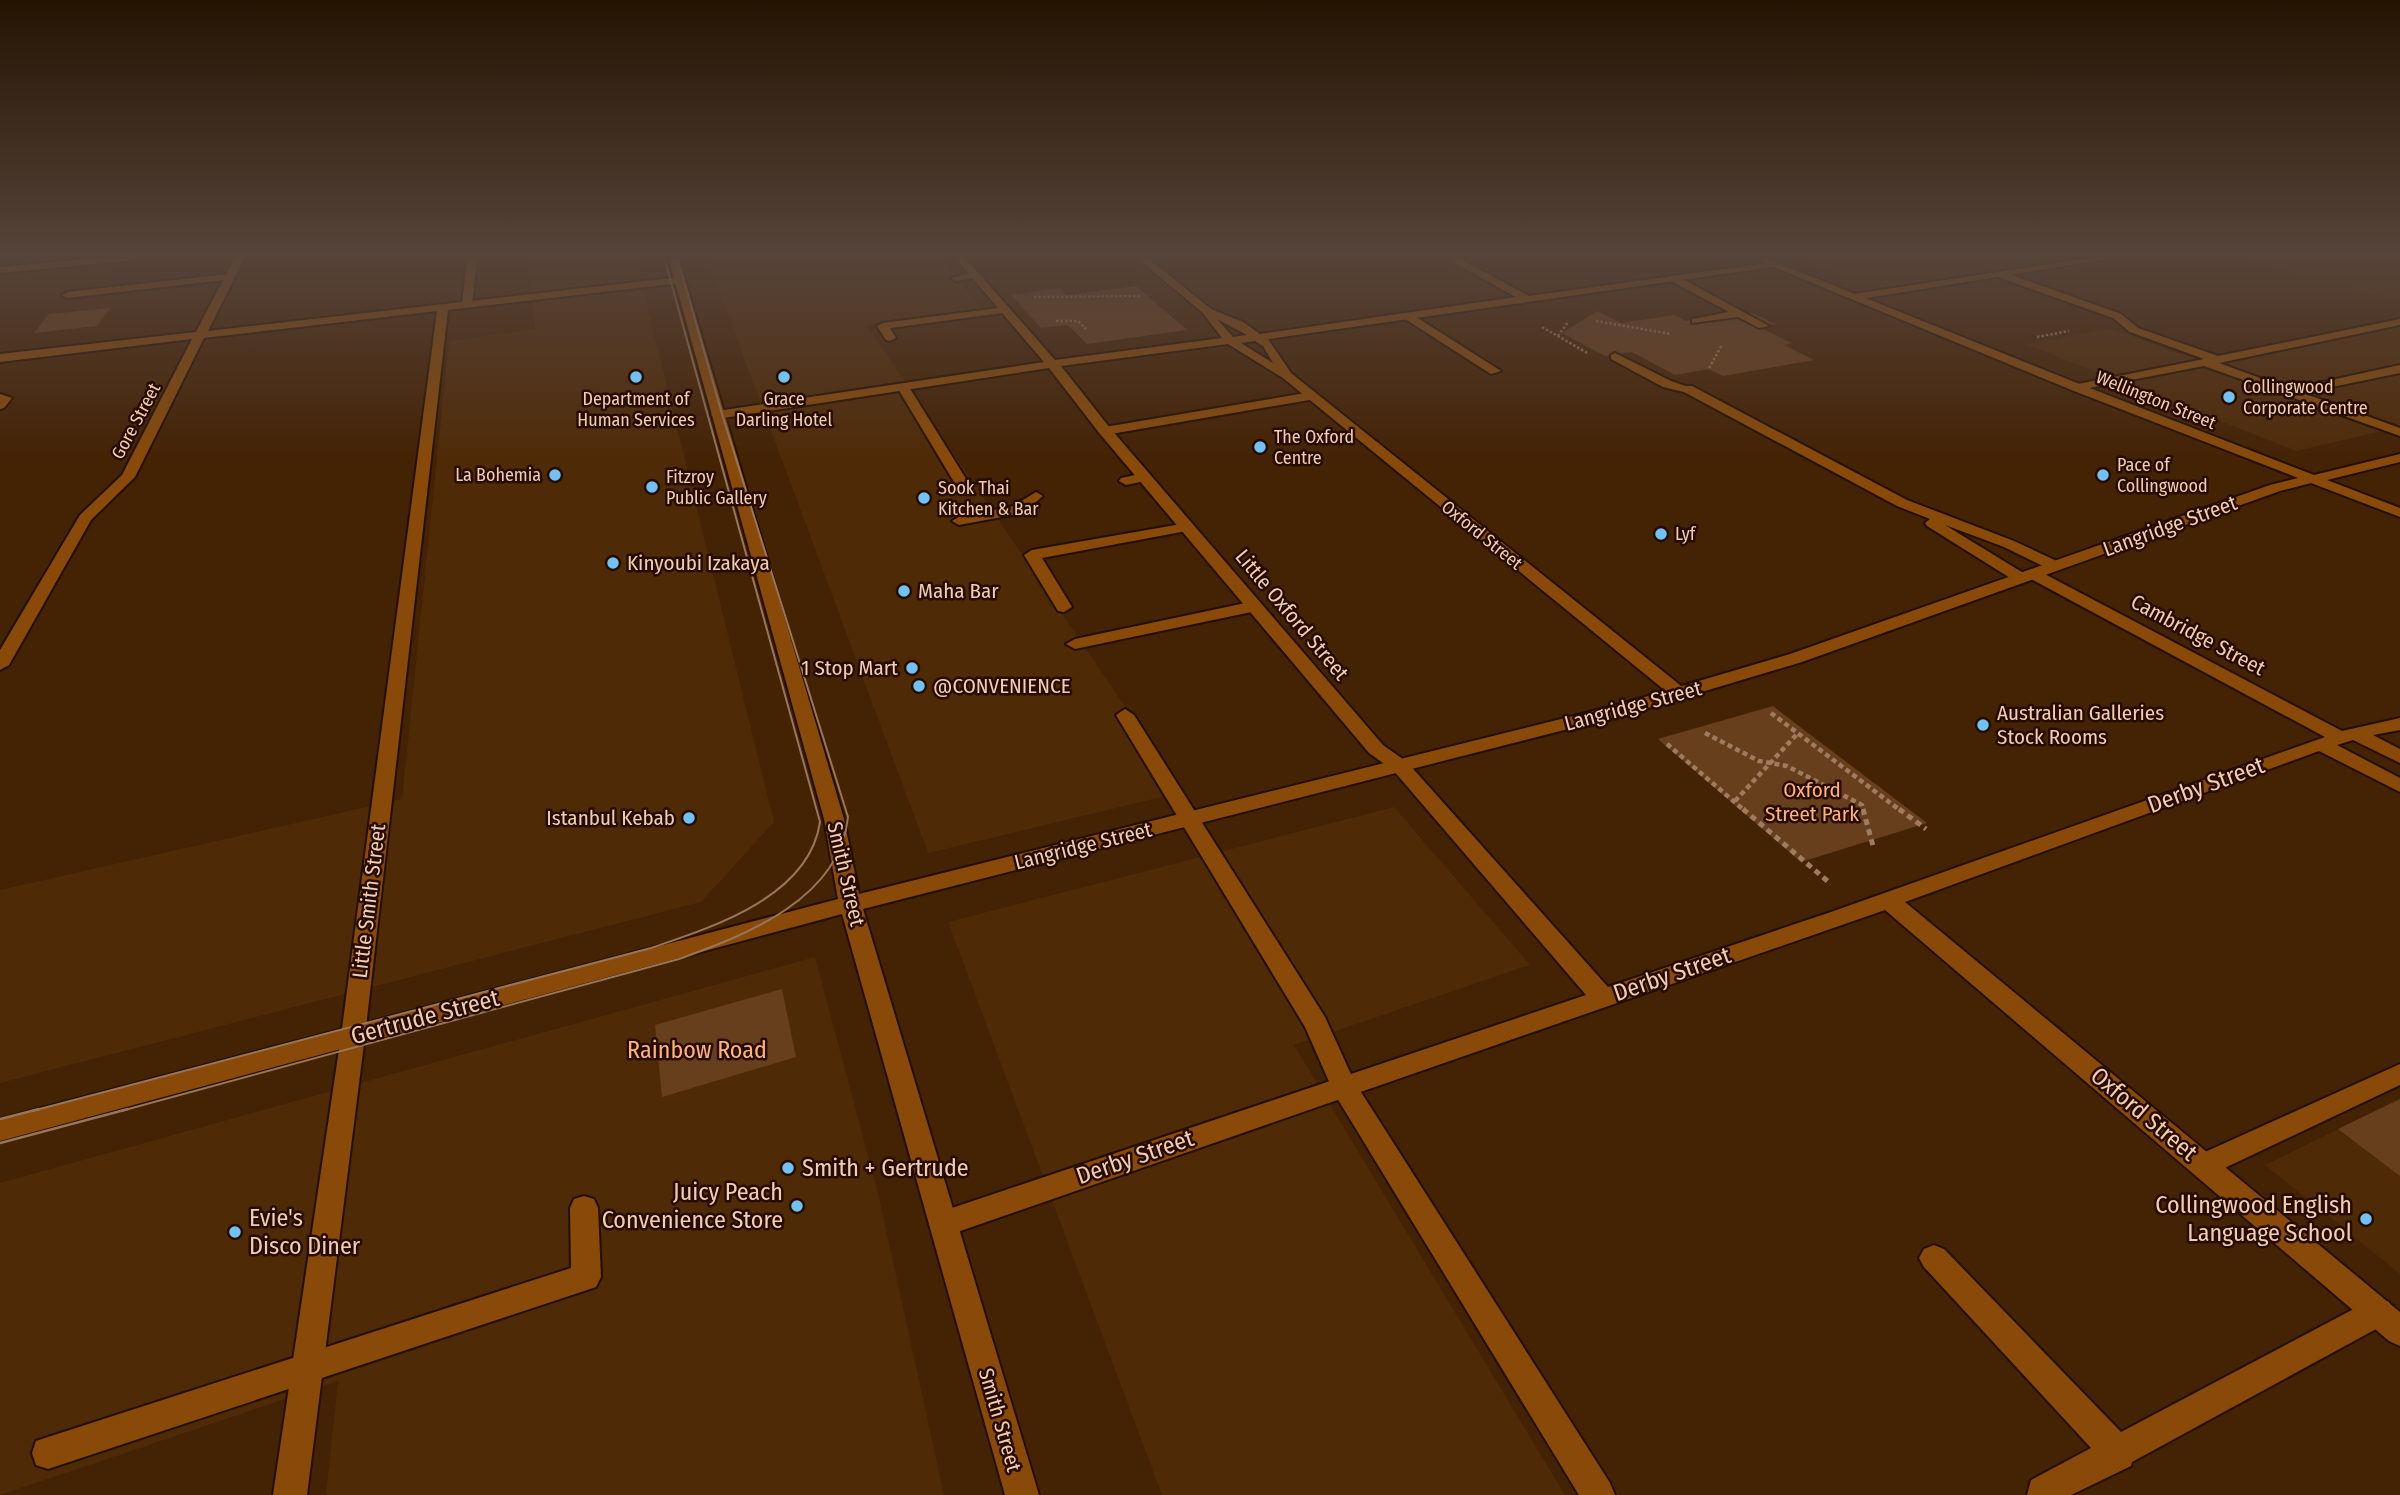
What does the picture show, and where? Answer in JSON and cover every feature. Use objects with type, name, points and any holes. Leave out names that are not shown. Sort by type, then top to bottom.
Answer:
[{"type":"street","name":"Gore Street","points":[[0,665],[85,517],[128,477],[178,382],[205,323]]},
{"type":"street","points":[[0,358],[305,323]]},
{"type":"street","name":"Little Smith Street","points":[[290,1495],[353,1036],[441,323]]},
{"type":"street","name":"Smith Street","points":[[692,323],[834,819],[850,904],[1022,1495]]},
{"type":"street","points":[[890,338],[883,326],[900,323]]},
{"type":"street","name":"Little Oxford Street","points":[[1018,323],[1105,431],[1376,749],[1400,766],[1603,998]]},
{"type":"street","name":"Oxford Street","points":[[1213,323],[1229,340],[1247,353],[1287,375],[1679,693]]},
{"type":"street","name":"Oxford Street","points":[[1236,323],[1273,350],[1287,375]]},
{"type":"street","points":[[717,415],[1052,364],[1365,323]]},
{"type":"street","points":[[1418,323],[1495,371]]},
{"type":"street","points":[[1756,323],[1763,326]]},
{"type":"street","name":"Wellington Street","points":[[1917,323],[2400,513]]},
{"type":"street","points":[[2125,323],[2134,330],[2213,362],[2400,432]]},
{"type":"street","points":[[2078,388],[2396,323]]},
{"type":"street","name":"Cambridge Street","points":[[1615,357],[1667,384],[1688,388],[1902,503],[1979,555],[2027,576],[2339,739],[2400,786]]},
{"type":"street","points":[[2291,393],[2400,369]]},
{"type":"street","points":[[903,387],[961,482]]},
{"type":"street","points":[[1105,431],[1311,396]]},
{"type":"street","points":[[0,398],[6,398],[0,405]]},
{"type":"street","name":"Langridge Street","points":[[850,904],[1400,766],[1760,670],[2275,488],[2400,458]]},
{"type":"street","points":[[1126,481],[1144,477]]},
{"type":"street","points":[[959,521],[1018,510],[1036,496]]},
{"type":"street","name":"Cambridge Street","points":[[1902,503],[2009,544],[2055,566]]},
{"type":"street","points":[[1063,607],[1032,555],[1187,527]]},
{"type":"street","points":[[1075,645],[1255,606]]},
{"type":"street","points":[[1125,716],[1316,1024],[1343,1086],[1598,1495]]},
{"type":"street","name":"Derby Street","points":[[943,1224],[1603,998],[2339,739],[2400,724]]},
{"type":"street","name":"Cambridge Street","points":[[2339,739],[2400,757]]},
{"type":"street","name":"Oxford Street","points":[[1886,899],[2389,1322]]},
{"type":"street","name":"Gertrude Street","points":[[0,1130],[850,904]]},
{"type":"street","points":[[2204,1165],[2400,1074]]},
{"type":"street","points":[[48,1453],[586,1277],[584,1208]]},
{"type":"street","points":[[1934,1258],[2119,1454]]},
{"type":"street","points":[[2046,1495],[2043,1492],[2389,1322]]},
{"type":"path","points":[[1608,323],[1678,335]]},
{"type":"path","points":[[1558,336],[1598,359]]},
{"type":"path","points":[[1707,372],[1724,343],[1712,341]]},
{"type":"path","points":[[1771,713],[1926,829]]},
{"type":"path","points":[[1705,733],[1759,761],[1787,766],[1862,805],[1873,846]]},
{"type":"path","points":[[1735,801],[1798,733]]},
{"type":"path","points":[[1667,744],[1811,866]]},
{"type":"shaded area","points":[[534,323],[651,323],[774,822],[701,902],[0,1083],[0,890],[402,799],[449,341],[535,329]]},
{"type":"shaded area","points":[[731,323],[890,323],[867,326],[1183,792],[928,853]]},
{"type":"shaded area","points":[[2400,326],[2400,427],[2296,451],[2025,344],[2112,329],[2213,366]]},
{"type":"shaded area","points":[[1394,807],[1530,965],[1294,1045],[1565,1495],[1162,1495],[948,922]]},
{"type":"shaded area","points":[[815,957],[879,1197],[944,1495],[326,1495],[338,1381],[0,1495],[0,1183]]},
{"type":"shaded area","name":"Collingwood English Language School","points":[[2400,1099],[2400,1274],[2265,1165]]},
{"type":"green space","points":[[42,323],[99,323],[97,326],[34,333]]},
{"type":"green space","points":[[1036,323],[1179,323],[1187,330],[1087,344],[1068,325],[1041,328]]},
{"type":"green space","points":[[1578,323],[1773,323],[1776,324],[1759,327],[1792,343],[1784,345],[1814,360],[1723,376],[1709,369],[1675,375],[1632,352],[1605,356],[1562,333]]},
{"type":"green space","name":"Oxford Street Park","points":[[1773,706],[1927,823],[1801,862],[1658,739]]},
{"type":"green space","name":"Rainbow Road","points":[[782,989],[796,1057],[662,1097],[655,1025]]},
{"type":"green space","points":[[2400,1099],[2400,1176],[2338,1129]]},
{"type":"tram line","points":[[32,1111],[651,948],[729,919],[778,889],[798,870],[812,848],[820,822],[682,323]]},
{"type":"tram line","points":[[121,1111],[679,959],[733,938],[786,910],[809,892],[828,870],[841,846],[848,817],[696,323]]},
{"type":"tram line","points":[[0,1119],[39,1109]]},
{"type":"tram line","points":[[0,1143],[128,1109]]},
{"type":"place","name":"Department of Human Services","points":[[636,377]]},
{"type":"place","name":"Grace Darling Hotel","points":[[784,377]]},
{"type":"place","name":"Collingwood Corporate Centre","points":[[2229,397]]},
{"type":"place","name":"The Oxford Centre","points":[[1260,447]]},
{"type":"place","name":"La Bohemia","points":[[555,475]]},
{"type":"place","name":"Pace of Collingwood","points":[[2103,475]]},
{"type":"place","name":"Fitzroy Public Gallery","points":[[652,487]]},
{"type":"place","name":"Sook Thai Kitchen & Bar","points":[[924,498]]},
{"type":"place","name":"Lyf","points":[[1661,534]]},
{"type":"place","name":"Kinyoubi Izakaya","points":[[613,563]]},
{"type":"place","name":"Maha Bar","points":[[904,591]]},
{"type":"place","name":"1 Stop Mart","points":[[912,668]]},
{"type":"place","name":"@CONVENIENCE","points":[[919,686]]},
{"type":"place","name":"Australian Galleries Stock Rooms","points":[[1983,725]]},
{"type":"place","name":"Istanbul Kebab","points":[[689,818]]},
{"type":"place","name":"Smith + Gertrude","points":[[788,1168]]},
{"type":"place","name":"Juicy Peach Convenience Store","points":[[797,1206]]},
{"type":"place","name":"Collingwood English Language School","points":[[2366,1219]]},
{"type":"place","name":"Evie's Disco Diner","points":[[235,1232]]}]
